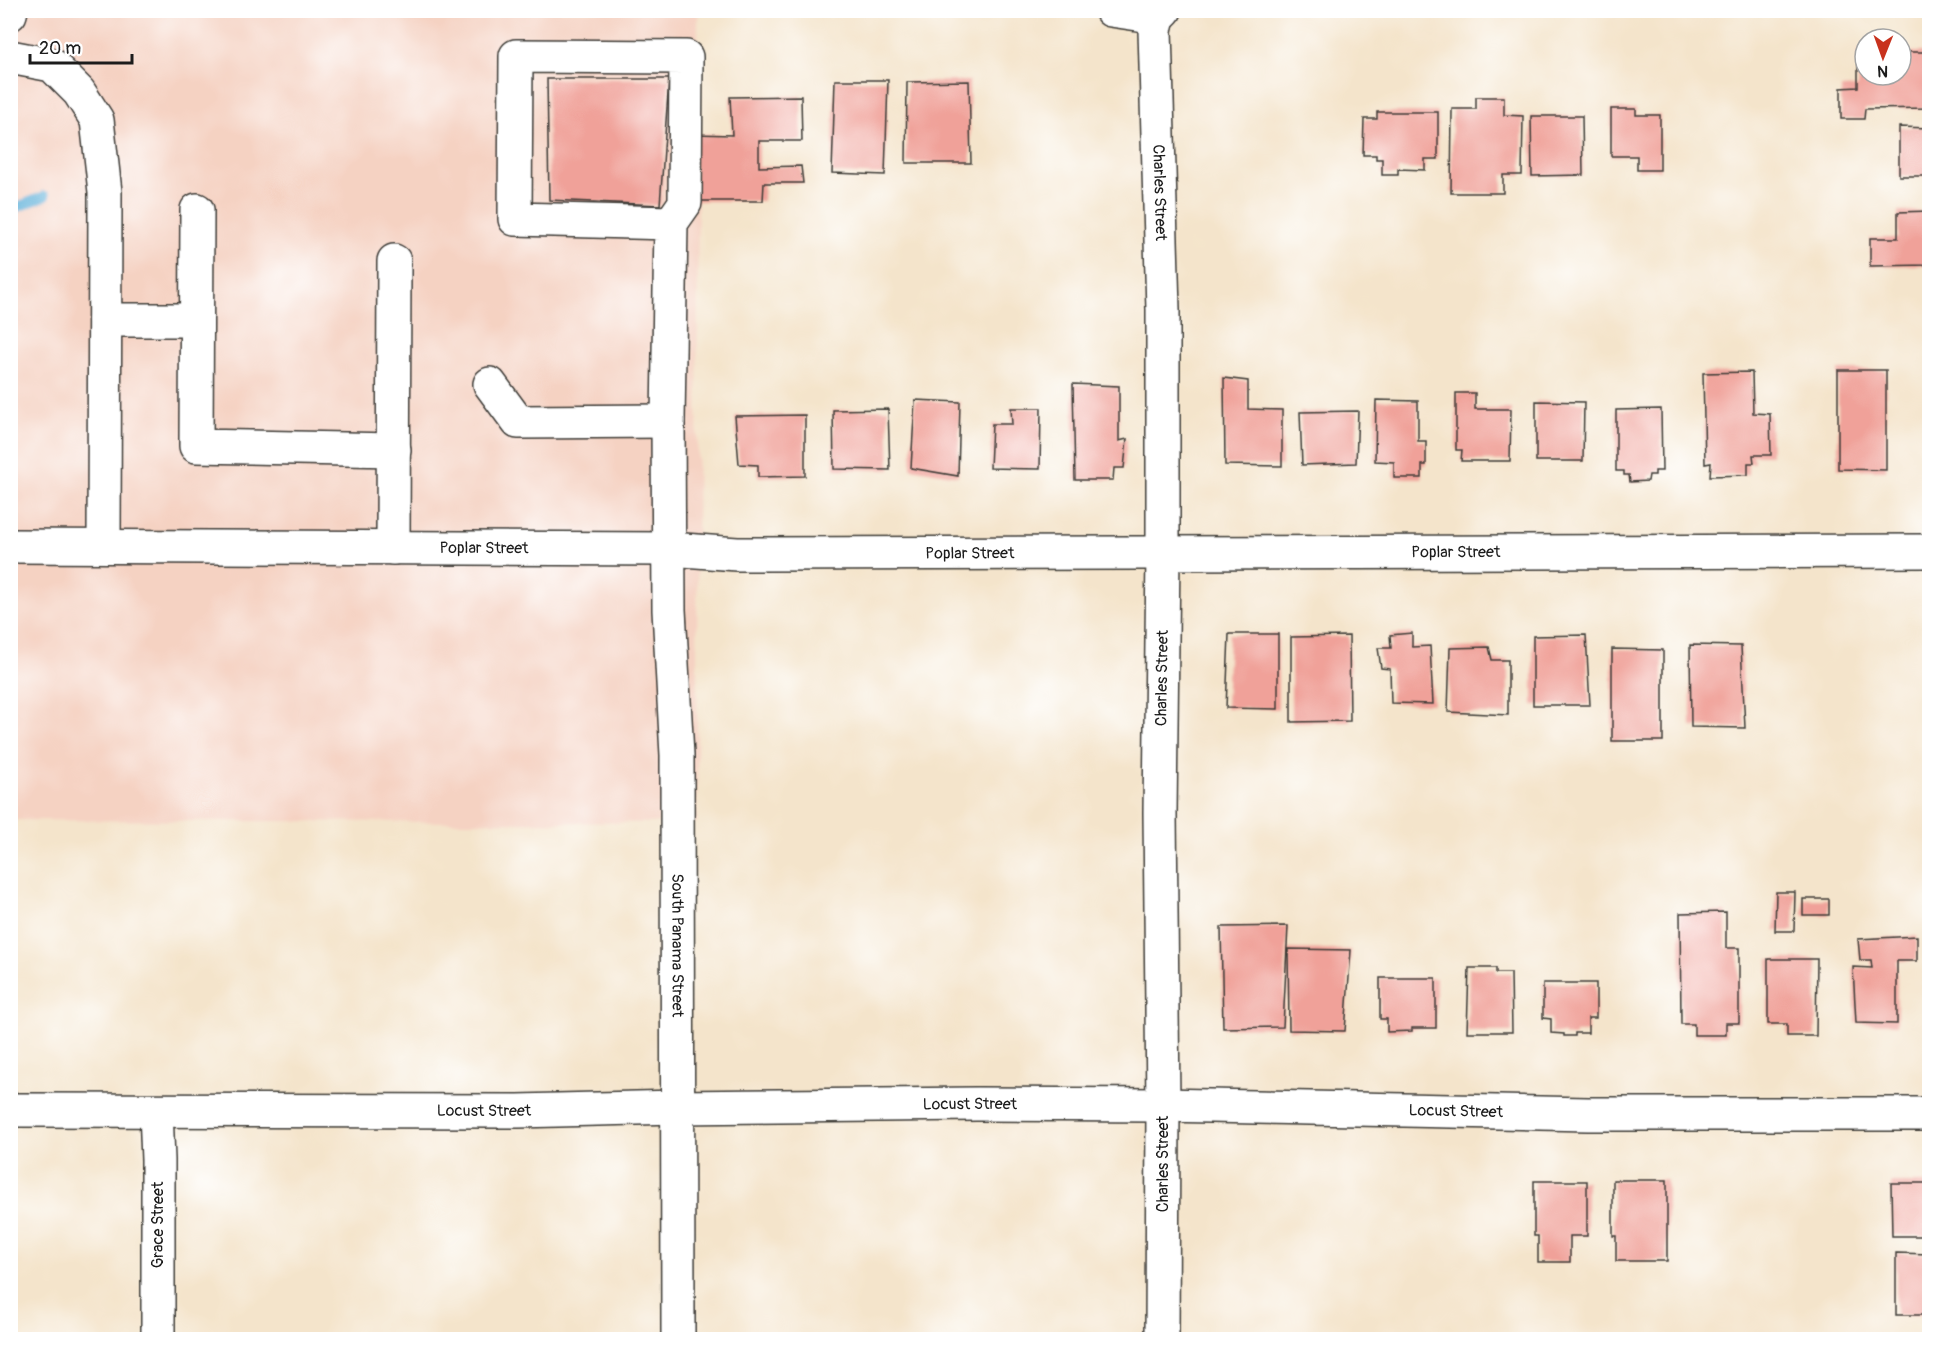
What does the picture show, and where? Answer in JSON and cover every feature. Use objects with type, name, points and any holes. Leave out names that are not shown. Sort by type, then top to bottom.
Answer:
[{"type":"street","points":[[1111,10],[1161,14]]},
{"type":"street","name":"Charles Street","points":[[1161,14],[1155,30],[1163,310],[1160,813],[1163,1105],[1161,1340]]},
{"type":"street","points":[[516,56],[686,57],[685,203],[671,223],[515,219],[516,56]]},
{"type":"street","points":[[10,57],[52,66],[79,92],[97,120],[105,192],[105,546]]},
{"type":"street","points":[[197,210],[196,446],[394,450]]},
{"type":"street","name":"South Panama Street","points":[[671,223],[668,421],[669,610],[677,755],[678,1340]]},
{"type":"street","points":[[393,548],[394,261]]},
{"type":"street","points":[[105,320],[196,320]]},
{"type":"street","points":[[490,384],[518,422],[668,421]]},
{"type":"street","name":"Poplar Street","points":[[10,546],[670,549],[737,554],[1929,551]]},
{"type":"street","name":"Locust Street","points":[[10,1110],[518,1111],[978,1104],[1163,1105],[1588,1114],[1929,1114]]},
{"type":"street","name":"Grace Street","points":[[156,1111],[158,1340]]},
{"type":"shaded area","points":[[11,11],[698,11],[697,823],[11,820]]},
{"type":"building","points":[[1913,52],[1930,52],[1930,108],[1865,109],[1864,119],[1841,119],[1841,88],[1913,87]]},
{"type":"building","points":[[547,79],[669,79],[660,205],[549,200]]},
{"type":"building","points":[[835,80],[888,80],[885,175],[832,173]]},
{"type":"building","points":[[969,81],[971,163],[906,163],[907,82]]},
{"type":"building","points":[[801,96],[802,141],[759,141],[759,167],[801,166],[803,183],[764,183],[763,201],[696,201],[694,134],[732,135],[730,97]]},
{"type":"building","points":[[1476,97],[1504,97],[1504,115],[1523,116],[1522,175],[1503,175],[1503,193],[1451,193],[1452,109],[1476,109]]},
{"type":"building","points":[[1611,109],[1636,109],[1636,115],[1660,115],[1660,170],[1637,170],[1637,156],[1611,156]]},
{"type":"building","points":[[1377,112],[1438,112],[1438,159],[1425,159],[1425,170],[1398,169],[1398,175],[1382,175],[1382,159],[1376,159],[1376,155],[1363,155],[1364,119],[1377,119]]},
{"type":"building","points":[[1531,116],[1582,116],[1583,175],[1532,176]]},
{"type":"building","points":[[1899,127],[1930,128],[1930,176],[1899,176]]},
{"type":"building","points":[[1930,211],[1930,265],[1870,266],[1870,238],[1898,238],[1898,212]]},
{"type":"building","points":[[1838,370],[1886,370],[1886,470],[1838,469]]},
{"type":"building","points":[[1752,372],[1753,413],[1770,414],[1771,455],[1753,455],[1754,463],[1748,463],[1748,475],[1710,476],[1711,463],[1705,464],[1703,373]]},
{"type":"building","points":[[1224,378],[1248,381],[1248,409],[1282,410],[1282,466],[1225,465]]},
{"type":"building","points":[[1073,384],[1119,386],[1119,441],[1127,439],[1124,468],[1114,468],[1113,480],[1075,480]]},
{"type":"building","points":[[1456,393],[1475,393],[1475,409],[1511,409],[1510,461],[1461,461],[1462,450],[1456,450]]},
{"type":"building","points":[[915,400],[960,402],[958,476],[911,468]]},
{"type":"building","points":[[1376,400],[1418,401],[1418,441],[1426,441],[1426,465],[1422,465],[1422,478],[1394,478],[1394,462],[1375,461]]},
{"type":"building","points":[[1926,400],[1930,400],[1930,460],[1926,460]]},
{"type":"building","points":[[1536,401],[1584,402],[1583,461],[1536,461]]},
{"type":"building","points":[[1011,408],[1041,408],[1040,469],[990,468],[992,424],[1012,424]]},
{"type":"building","points":[[888,409],[890,470],[834,469],[833,410]]},
{"type":"building","points":[[1661,409],[1662,471],[1655,471],[1655,475],[1649,475],[1648,481],[1630,482],[1629,475],[1624,475],[1624,471],[1616,471],[1616,410]]},
{"type":"building","points":[[1358,411],[1356,463],[1302,465],[1300,412]]},
{"type":"building","points":[[805,415],[805,476],[758,477],[758,465],[739,464],[735,416]]},
{"type":"building","points":[[1412,633],[1412,647],[1430,646],[1433,704],[1391,703],[1390,669],[1381,668],[1378,648],[1391,648],[1390,635]]},
{"type":"building","points":[[1229,634],[1278,634],[1278,709],[1226,708]]},
{"type":"building","points":[[1586,635],[1590,705],[1533,705],[1533,636]]},
{"type":"building","points":[[1349,636],[1350,721],[1291,722],[1291,637]]},
{"type":"building","points":[[1690,645],[1741,646],[1745,728],[1691,727]]},
{"type":"building","points":[[1489,647],[1492,660],[1508,660],[1508,715],[1448,712],[1450,648]]},
{"type":"building","points":[[1612,649],[1663,650],[1663,741],[1612,741]]},
{"type":"building","points":[[1776,892],[1795,892],[1794,931],[1775,931]]},
{"type":"building","points":[[1803,899],[1829,899],[1829,915],[1803,915]]},
{"type":"building","points":[[1726,912],[1726,948],[1739,948],[1739,1023],[1726,1023],[1726,1035],[1694,1035],[1694,1024],[1681,1024],[1680,913]]},
{"type":"building","points":[[1288,926],[1283,1027],[1223,1028],[1221,927]]},
{"type":"building","points":[[1917,936],[1917,961],[1897,961],[1897,1024],[1856,1023],[1853,967],[1872,968],[1871,960],[1860,960],[1858,939]]},
{"type":"building","points":[[1288,949],[1351,950],[1345,1031],[1289,1030]]},
{"type":"building","points":[[1768,959],[1817,959],[1816,1036],[1787,1036],[1787,1024],[1768,1024]]},
{"type":"building","points":[[1469,968],[1496,968],[1496,973],[1511,973],[1512,1032],[1467,1032]]},
{"type":"building","points":[[1380,978],[1436,978],[1436,1028],[1412,1028],[1412,1031],[1387,1032],[1387,1019],[1380,1019]]},
{"type":"building","points":[[1543,983],[1596,983],[1596,1018],[1588,1018],[1588,1033],[1564,1036],[1564,1034],[1551,1033],[1551,1019],[1543,1018]]},
{"type":"building","points":[[1613,1180],[1667,1180],[1667,1261],[1616,1261],[1616,1236],[1613,1236]]},
{"type":"building","points":[[1534,1181],[1587,1181],[1587,1236],[1570,1236],[1570,1262],[1538,1262],[1538,1236],[1534,1236]]},
{"type":"building","points":[[1891,1183],[1930,1183],[1930,1236],[1892,1236]]},
{"type":"building","points":[[1896,1253],[1930,1254],[1930,1315],[1896,1315]]},
{"type":"waterway","points":[[10,210],[45,196]]}]
